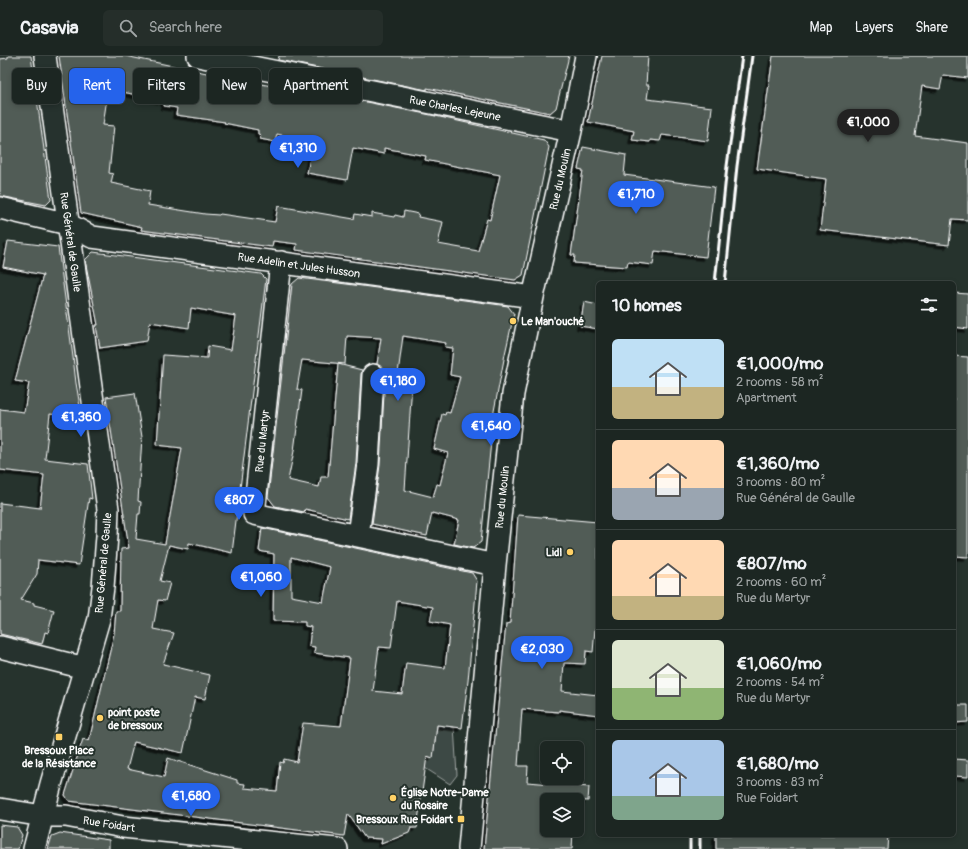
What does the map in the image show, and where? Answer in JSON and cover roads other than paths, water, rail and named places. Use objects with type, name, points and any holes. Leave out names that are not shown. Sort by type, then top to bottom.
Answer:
[{"type":"street","name":"Rue Général de Gaulle","points":[[34,849],[42,816],[99,619],[103,587],[108,509],[46,56]]},
{"type":"street","name":"Rue Charles Lejeune","points":[[198,56],[571,131]]},
{"type":"street","name":"Rue du Moulin","points":[[469,849],[495,565],[513,394],[586,56]]},
{"type":"street","name":"Rue Adelin et Jules Husson","points":[[0,208],[68,224],[92,238],[281,262],[533,297]]},
{"type":"street","name":"Rue du Martyr","points":[[281,262],[254,514],[495,565]]},
{"type":"street","points":[[358,535],[368,464],[373,375]]},
{"type":"street","points":[[0,647],[85,668]]},
{"type":"street","name":"Rue Foidart","points":[[0,809],[42,816],[66,816],[123,827],[337,849]]},
{"type":"railway","points":[[715,281],[727,166],[742,56]]},
{"type":"railway","points":[[725,281],[737,166],[752,56]]},
{"type":"railway","points":[[690,837],[690,849]]},
{"type":"railway","points":[[700,837],[700,849]]},
{"type":"place","name":"Le Man'ouché","points":[[513,321]]},
{"type":"place","name":"Lidl","points":[[570,552]]},
{"type":"place","name":"point poste de bressoux","points":[[100,718]]},
{"type":"place","name":"Bressoux Place de la Résistance","points":[[59,737]]},
{"type":"place","name":"Église Notre-Dame du Rosaire","points":[[393,798]]},
{"type":"place","name":"Bressoux Rue Foidart","points":[[461,819]]}]
